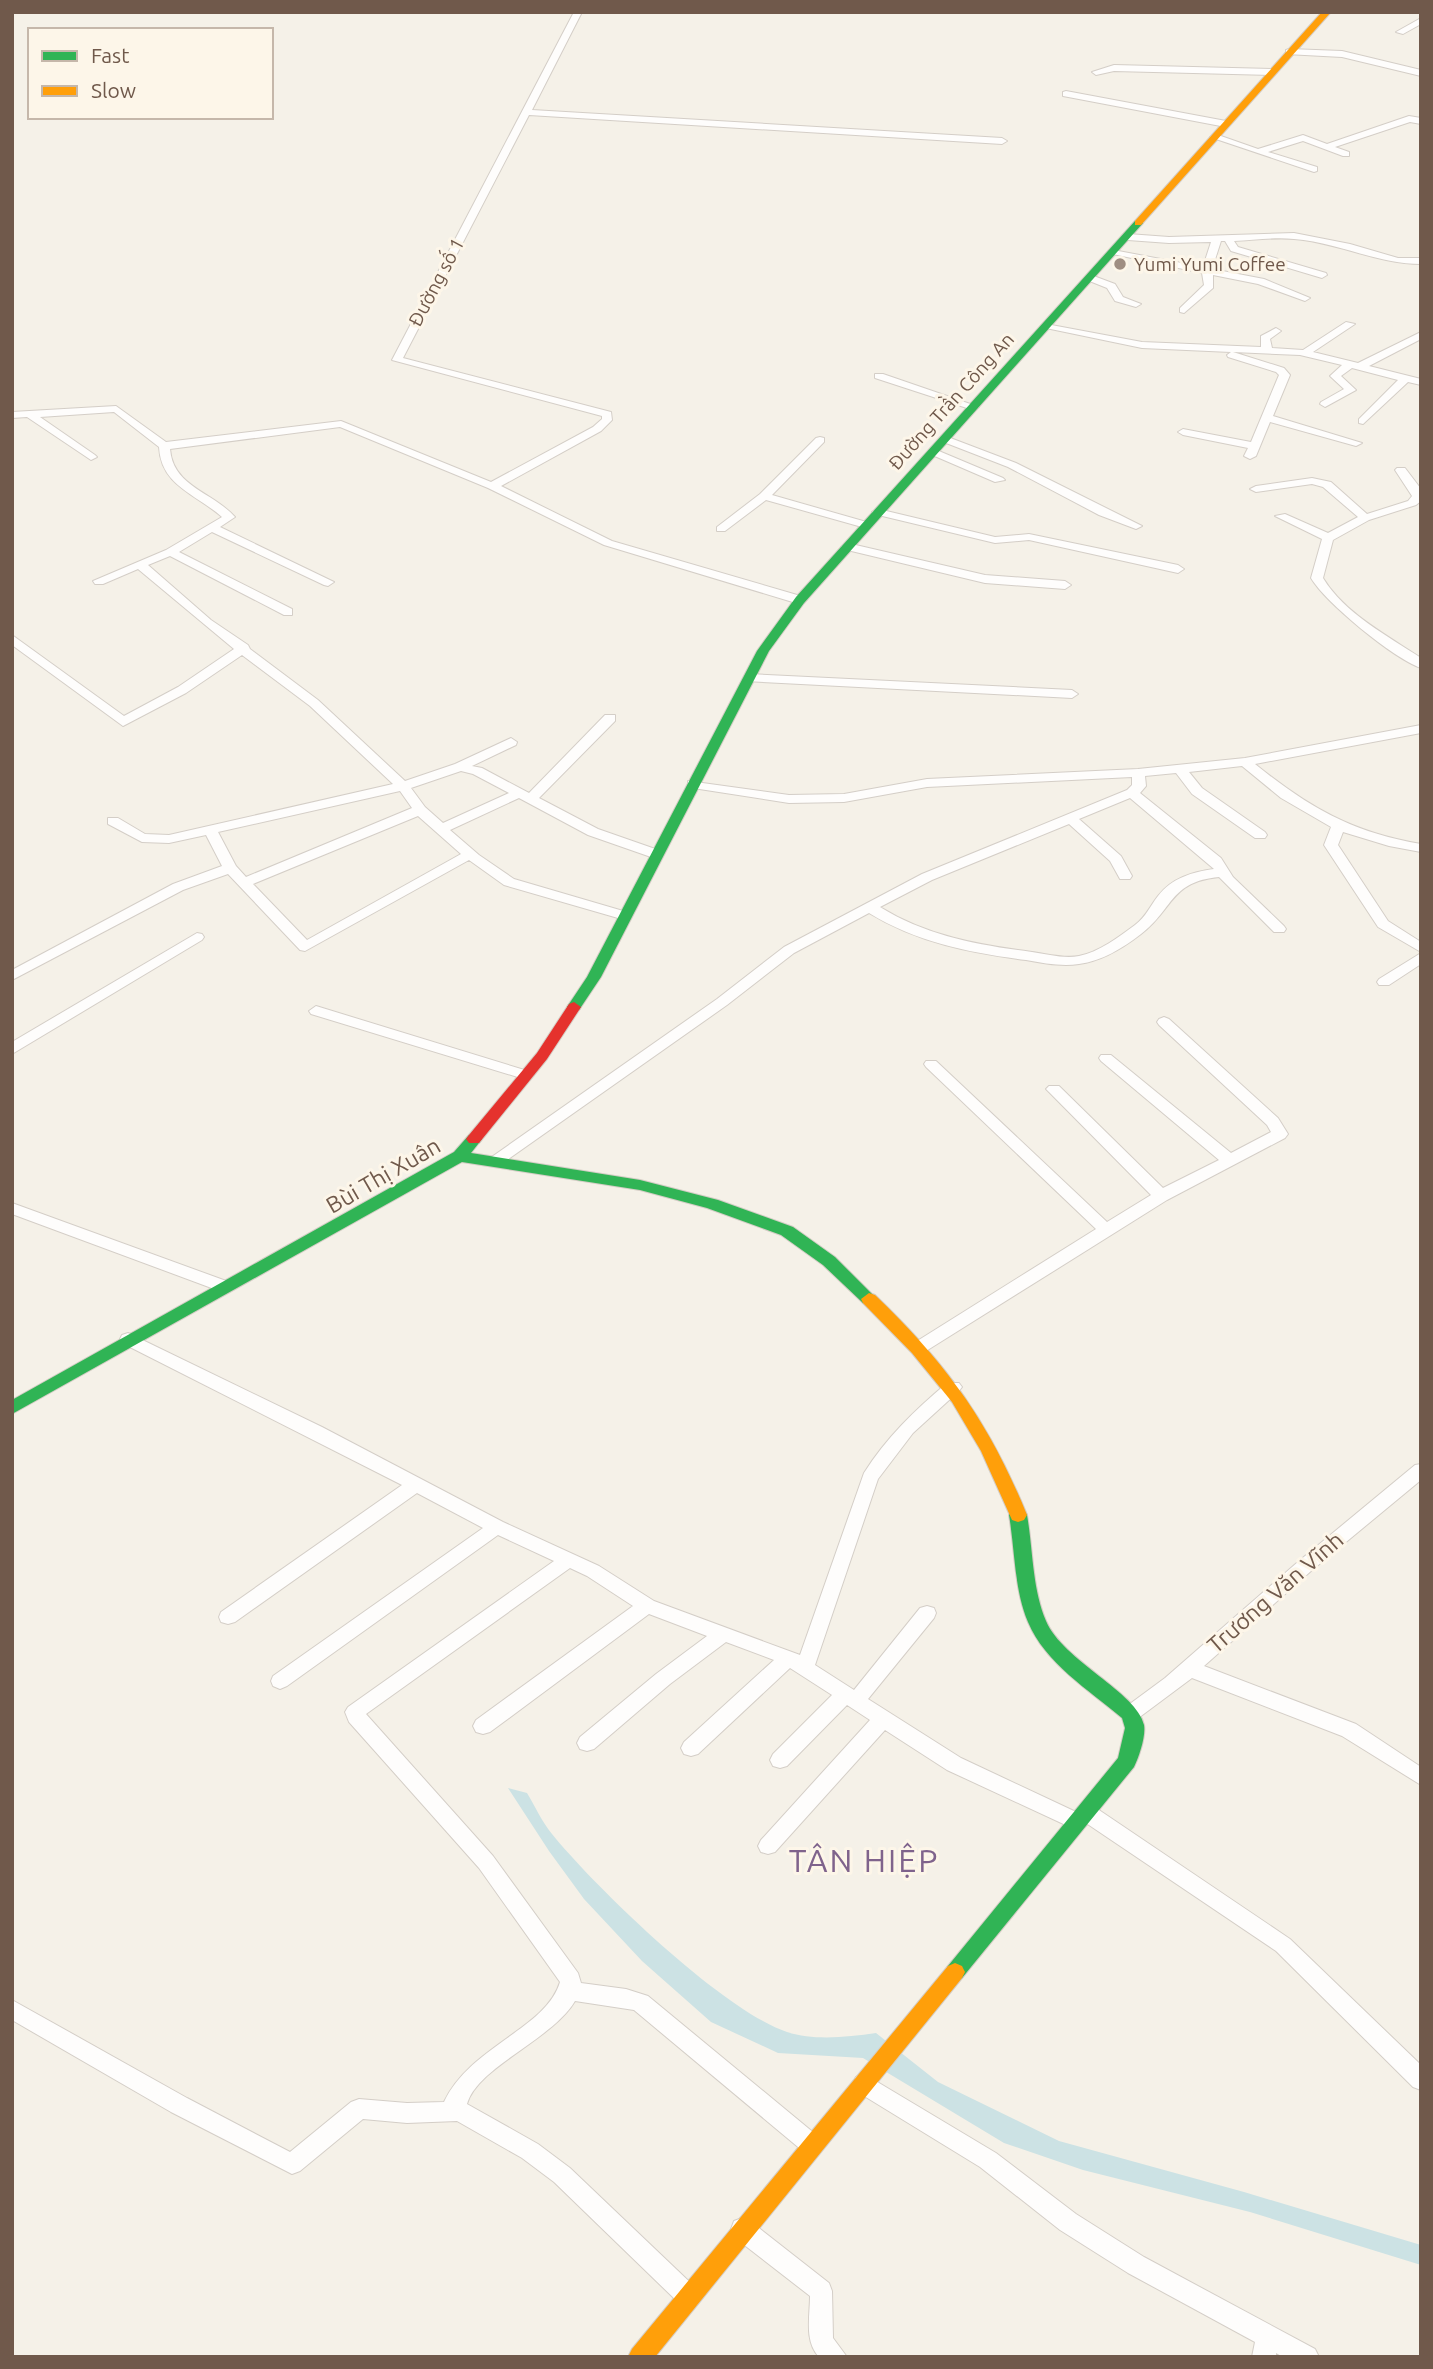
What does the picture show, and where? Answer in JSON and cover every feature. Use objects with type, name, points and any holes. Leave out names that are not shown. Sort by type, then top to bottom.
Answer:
[{"type":"main road","name":"Đường Trần Công An","points":[[656,854],[763,651],[800,600],[1327,12]]},
{"type":"main road","name":"Bùi Thị Xuân","points":[[12,1408],[128,1339],[223,1286],[310,1243],[460,1157],[560,1031],[594,977],[656,854]]},
{"type":"main road","points":[[460,1157],[640,1185],[712,1203],[787,1231],[862,1288],[920,1347],[953,1387],[997,1460],[1018,1516],[1032,1606],[1038,1624],[1049,1642],[1130,1714],[1135,1728],[1127,1761],[894,2042],[868,2078],[640,2357]]},
{"type":"street","name":"Đường số 1","points":[[497,483],[597,429],[607,420],[607,414],[397,360],[578,12]]},
{"type":"street","points":[[1400,32],[1421,20]]},
{"type":"street","points":[[1289,52],[1342,54],[1421,73]]},
{"type":"street","points":[[1096,72],[1114,68],[1273,72]]},
{"type":"street","points":[[1066,94],[1226,124]]},
{"type":"street","points":[[525,112],[1002,141]]},
{"type":"street","points":[[1326,147],[1409,119],[1421,121]]},
{"type":"street","points":[[1214,137],[1314,169]]},
{"type":"street","points":[[1258,152],[1300,138],[1346,154]]},
{"type":"street","points":[[1128,237],[1162,240],[1294,236],[1350,247],[1397,261],[1421,261]]},
{"type":"street","points":[[1184,310],[1209,286],[1207,270],[1222,238]]},
{"type":"street","points":[[1222,238],[1234,249],[1322,275]]},
{"type":"street","points":[[1113,253],[1260,281],[1305,298]]},
{"type":"street","points":[[1091,278],[1111,286],[1119,299],[1136,304]]},
{"type":"street","points":[[1305,353],[1350,324]]},
{"type":"street","points":[[1046,327],[1142,345],[1224,350],[1267,349],[1305,353],[1415,378]]},
{"type":"street","points":[[1267,349],[1265,338],[1276,331]]},
{"type":"street","points":[[1325,404],[1351,390],[1335,376],[1420,335]]},
{"type":"street","points":[[1183,432],[1252,451],[1285,375],[1280,370],[1231,355],[1224,350]]},
{"type":"street","points":[[879,376],[974,407]]},
{"type":"street","points":[[1363,421],[1415,378]]},
{"type":"street","points":[[12,415],[116,409],[164,446],[341,424],[497,483],[608,543],[800,600]]},
{"type":"street","points":[[31,415],[91,457]]},
{"type":"street","points":[[1266,418],[1356,443]]},
{"type":"street","points":[[945,439],[1012,465],[1103,513],[1136,526]]},
{"type":"street","points":[[720,529],[764,496],[820,440]]},
{"type":"street","points":[[99,581],[170,552],[228,520],[229,515],[188,491],[179,482],[163,457],[164,446]]},
{"type":"street","points":[[934,452],[999,480]]},
{"type":"street","points":[[1401,470],[1418,497],[1412,503],[1364,518],[1328,538],[1318,583],[1362,623],[1421,663]]},
{"type":"street","points":[[1256,489],[1320,482],[1327,484],[1364,518]]},
{"type":"street","points":[[764,496],[866,525]]},
{"type":"street","points":[[878,512],[995,540],[1029,537],[1178,569]]},
{"type":"street","points":[[1281,516],[1328,538]]},
{"type":"street","points":[[213,528],[328,582]]},
{"type":"street","points":[[847,547],[985,579],[1065,585]]},
{"type":"street","points":[[170,552],[288,612]]},
{"type":"street","points":[[140,565],[207,623],[244,648],[314,703],[402,786],[419,810],[470,854],[509,882],[625,916]]},
{"type":"street","points":[[12,639],[123,722],[183,690],[244,648]]},
{"type":"street","points":[[749,678],[1072,694]]},
{"type":"street","points":[[441,829],[525,796],[610,718]]},
{"type":"street","points":[[693,783],[789,799],[844,798],[928,783],[986,778],[1138,773],[1245,762],[1421,729]]},
{"type":"street","points":[[113,821],[130,833],[152,840],[211,831],[402,786],[460,767],[511,742]]},
{"type":"street","points":[[1245,762],[1300,805],[1338,827],[1379,842],[1421,848]]},
{"type":"street","points":[[460,767],[477,771],[593,831],[656,854]]},
{"type":"street","points":[[1179,768],[1197,791],[1260,835]]},
{"type":"street","points":[[494,1161],[722,1002],[789,950],[927,877],[1132,793],[1139,786],[1138,773]]},
{"type":"street","points":[[1132,793],[1225,872],[1237,889],[1279,929]]},
{"type":"street","points":[[247,882],[419,810]]},
{"type":"street","points":[[1070,818],[1116,859],[1125,876]]},
{"type":"street","points":[[1338,827],[1331,845],[1341,863],[1383,924],[1421,948]]},
{"type":"street","points":[[211,831],[230,868],[247,882],[298,943],[307,947],[470,854]]},
{"type":"street","points":[[12,976],[178,887],[230,868]]},
{"type":"street","points":[[871,908],[898,926],[947,942],[1059,961],[1082,960],[1147,923],[1165,898],[1184,880],[1196,874],[1225,872]]},
{"type":"street","points":[[12,1049],[197,937]]},
{"type":"street","points":[[1384,982],[1421,957]]},
{"type":"street","points":[[316,1011],[526,1075]]},
{"type":"street","points":[[920,1347],[1161,1196],[1280,1134],[1279,1129],[1164,1022]]},
{"type":"street","points":[[1106,1058],[1229,1160]]},
{"type":"street","points":[[931,1064],[1106,1230]]},
{"type":"street","points":[[1054,1089],[1161,1196]]},
{"type":"street","points":[[12,1208],[223,1286]]},
{"type":"street","points":[[128,1339],[497,1527],[593,1571],[647,1606],[797,1663],[954,1764],[1082,1816],[1283,1945],[1421,2080]]},
{"type":"street","points":[[691,1748],[797,1663],[870,1478],[884,1452],[920,1415],[953,1387]]},
{"type":"street","name":"Trương Văn Vĩnh","points":[[1130,1714],[1164,1694],[1189,1668],[1354,1523],[1421,1470]]},
{"type":"street","points":[[228,1617],[416,1484]]},
{"type":"street","points":[[280,1681],[497,1527]]},
{"type":"street","points":[[568,1560],[355,1713],[486,1861],[571,1980],[571,1991],[566,2003],[463,2084],[454,2104],[459,2111],[530,2151],[562,2175],[689,2297]]},
{"type":"street","points":[[483,1726],[647,1606]]},
{"type":"street","points":[[780,1760],[851,1698],[927,1613]]},
{"type":"street","points":[[587,1743],[663,1679],[722,1635]]},
{"type":"street","points":[[1189,1668],[1232,1688],[1286,1704],[1350,1731],[1421,1777]]},
{"type":"street","points":[[768,1846],[883,1719]]},
{"type":"street","points":[[571,1991],[626,1998],[641,2004],[812,2145]]},
{"type":"street","points":[[12,2009],[179,2105],[292,2164],[359,2109],[407,2113],[459,2111]]},
{"type":"street","points":[[868,2078],[988,2160],[1058,2215],[1136,2265],[1266,2346],[1307,2357]]},
{"type":"street","points":[[742,2229],[821,2291],[821,2342],[835,2357]]},
{"type":"shaded area","points":[[508,1788],[527,1793],[548,1829],[629,1915],[696,1974],[760,2019],[787,2032],[809,2037],[876,2033],[938,2082],[1059,2141],[1421,2245],[1421,2265],[1250,2212],[1083,2170],[1004,2143],[863,2058],[778,2053],[711,2022],[642,1961],[584,1899]]},
{"type":"traffic: fast","points":[[574,1007],[594,977],[763,651],[800,600],[1138,223]]},
{"type":"traffic: fast","points":[[12,1408],[460,1156],[474,1139]]},
{"type":"traffic: fast","points":[[460,1156],[640,1185],[712,1204],[787,1231],[829,1261],[869,1299]]},
{"type":"traffic: fast","points":[[955,1972],[1127,1761],[1135,1728],[1130,1714],[1065,1659],[1037,1622],[1027,1583],[1018,1515]]},
{"type":"traffic: slow","points":[[1138,223],[1327,12]]},
{"type":"traffic: slow","points":[[869,1299],[918,1349],[958,1397],[990,1451],[1018,1515]]},
{"type":"traffic: slow","points":[[640,2357],[955,1972]]},
{"type":"traffic: jam","points":[[474,1139],[542,1056],[574,1007]]},
{"type":"place","name":"Yumi Yumi Coffee","points":[[1120,264]]},
{"type":"district","name":"TÂN HIỆP","points":[[864,1860]]}]
